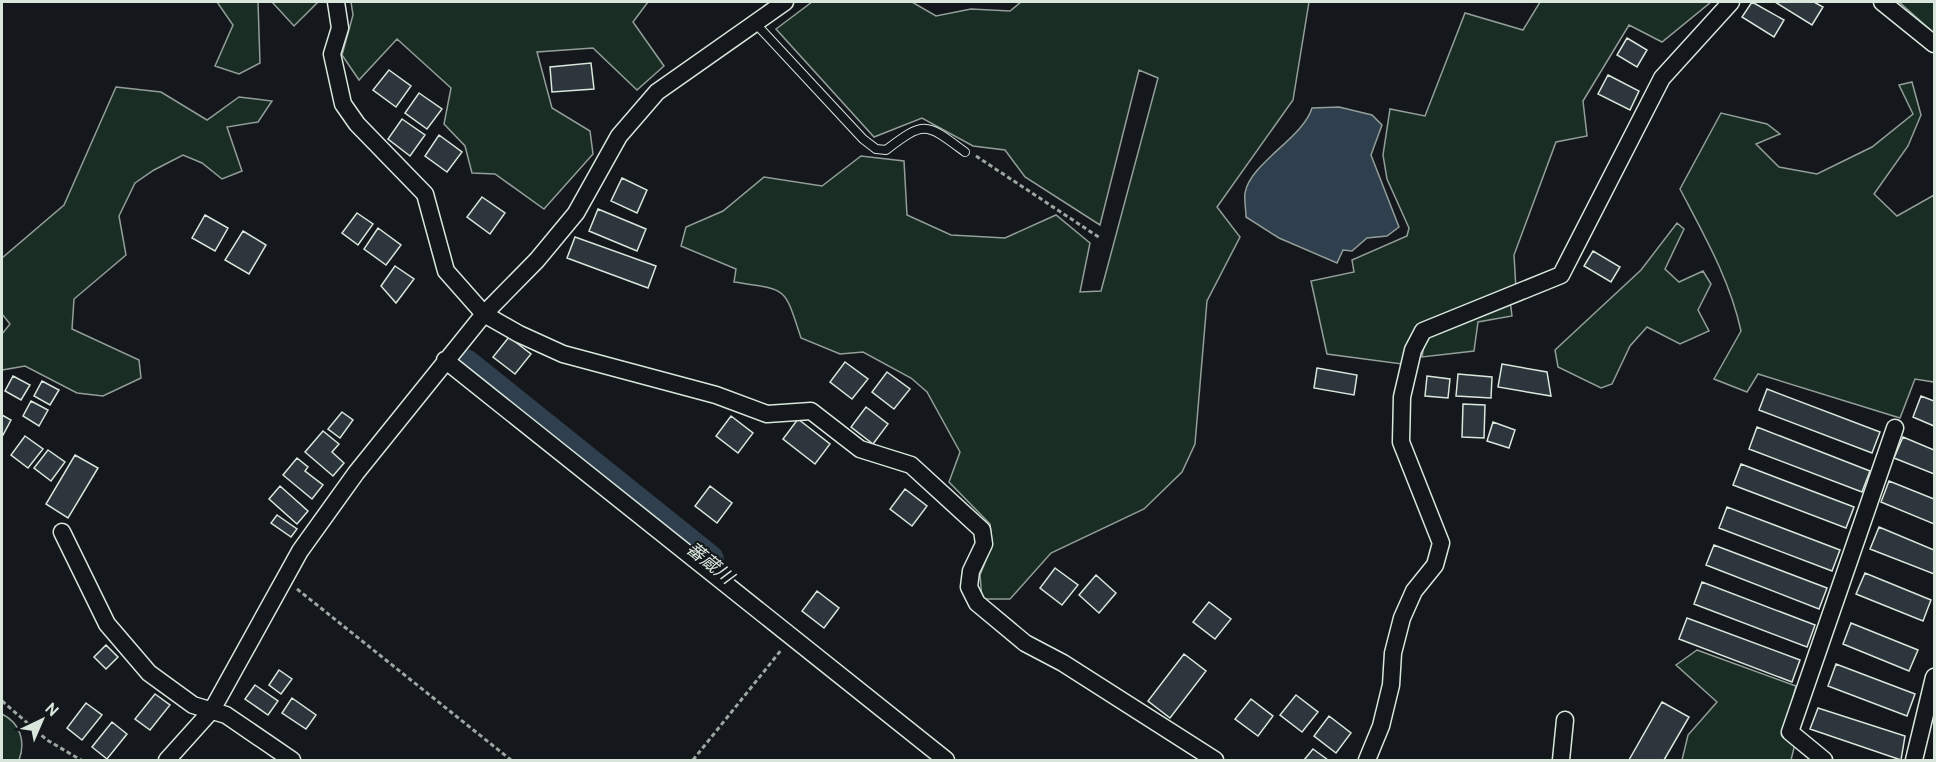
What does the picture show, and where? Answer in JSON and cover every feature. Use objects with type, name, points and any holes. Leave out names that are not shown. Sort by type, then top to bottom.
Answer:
[{"type":"street","points":[[336,2],[340,28],[332,54],[343,104],[357,124],[425,194],[447,271],[484,314],[519,334],[563,354],[716,395],[767,414],[811,411],[860,449],[911,465],[982,530],[984,544],[971,572],[969,587],[977,603],[1025,644],[1063,663],[1215,760]]},
{"type":"street","points":[[167,760],[212,710],[300,551],[356,473],[445,360],[484,314],[537,260],[576,213],[619,136],[657,92],[785,2]]},
{"type":"street","points":[[1367,760],[1381,726],[1391,685],[1393,653],[1402,618],[1414,591],[1435,565],[1441,543],[1401,442],[1402,397],[1413,350],[1423,331],[1561,275],[1662,78],[1731,2]]},
{"type":"street","points":[[1882,2],[1935,44]]},
{"type":"street","points":[[445,360],[946,760]]},
{"type":"street","points":[[1824,760],[1790,732],[1895,428]]},
{"type":"street","points":[[62,532],[107,624],[148,673],[193,705],[225,715],[292,760]]},
{"type":"street","points":[[1914,760],[1935,677]]},
{"type":"street","points":[[1561,760],[1564,720]]},
{"type":"lane","points":[[756,24],[863,139],[876,149],[886,150],[913,130],[924,129],[939,133],[965,152]]},
{"type":"path","points":[[965,152],[978,157],[1100,238]]},
{"type":"path","points":[[285,579],[510,760]]},
{"type":"path","points":[[693,760],[793,636]]},
{"type":"path","points":[[2,701],[47,740],[81,760]]},
{"type":"green space","points":[[217,2],[258,2],[260,63],[239,74],[215,66],[233,25]]},
{"type":"green space","points":[[272,2],[318,2],[294,26]]},
{"type":"green space","points":[[351,2],[648,2],[633,22],[664,66],[637,90],[593,48],[537,52],[552,108],[590,131],[593,154],[544,209],[495,174],[472,173],[465,146],[444,124],[451,88],[397,39],[359,80],[342,55],[353,15]]},
{"type":"green space","points":[[812,2],[912,2],[936,16],[971,9],[1010,11],[1021,2],[1309,2],[1293,100],[1217,207],[1240,237],[1207,301],[1195,444],[1182,472],[1144,509],[1051,553],[1010,599],[982,599],[980,575],[992,545],[990,524],[949,482],[960,452],[927,392],[911,378],[863,352],[840,354],[801,338],[791,308],[781,294],[765,287],[734,282],[736,269],[681,246],[686,227],[723,211],[764,177],[822,186],[861,156],[904,161],[907,215],[951,235],[1005,238],[1056,215],[1090,243],[1080,292],[1101,291],[1158,78],[1139,70],[1100,225],[1025,177],[1005,150],[973,146],[922,118],[874,137],[776,29]]},
{"type":"green space","points":[[1540,2],[1711,2],[1662,42],[1629,25],[1583,101],[1587,136],[1556,142],[1514,255],[1516,289],[1418,328],[1402,364],[1327,354],[1311,281],[1354,272],[1352,260],[1407,236],[1409,228],[1387,179],[1383,155],[1390,109],[1425,116],[1465,13],[1523,30]]},
{"type":"green space","points":[[1898,2],[1934,2],[1934,33],[1900,3]]},
{"type":"green space","points":[[1912,82],[1921,115],[1908,146],[1874,194],[1897,216],[1934,195],[1934,382],[1915,379],[1900,418],[1758,374],[1747,392],[1714,379],[1741,331],[1723,276],[1680,189],[1721,113],[1767,124],[1780,134],[1756,144],[1779,167],[1817,174],[1872,147],[1913,114],[1899,85]]},
{"type":"green space","points":[[116,87],[161,92],[207,120],[239,97],[272,101],[258,122],[227,127],[242,171],[222,179],[202,163],[183,155],[135,183],[119,216],[126,255],[74,299],[72,329],[139,360],[141,378],[103,396],[77,393],[25,366],[2,370],[2,334],[10,324],[2,314],[2,258],[64,205]]},
{"type":"green space","points":[[1677,223],[1684,229],[1665,269],[1679,282],[1703,271],[1711,284],[1698,310],[1709,331],[1680,344],[1647,327],[1630,346],[1612,384],[1601,388],[1558,367],[1555,350],[1641,270]]},
{"type":"green space","points":[[1510,300],[1512,316],[1478,322],[1474,351],[1422,357],[1426,333]]},
{"type":"green space","points":[[1697,650],[1796,686],[1784,730],[1795,744],[1791,760],[1682,760],[1688,735],[1717,702],[1676,665]]},
{"type":"green space","points":[[2,714],[13,722],[20,733],[22,746],[19,760],[2,760]]},
{"type":"water","points":[[1339,107],[1372,115],[1382,125],[1371,155],[1399,227],[1387,236],[1367,238],[1352,251],[1343,250],[1337,263],[1279,238],[1246,217],[1245,193],[1256,171],[1298,130],[1312,108]]},
{"type":"building","points":[[1752,2],[1784,20],[1774,37],[1742,17]]},
{"type":"building","points":[[1775,2],[1814,2],[1823,7],[1812,25]]},
{"type":"building","points":[[1627,38],[1647,50],[1637,67],[1617,55]]},
{"type":"building","points":[[591,63],[594,89],[552,92],[550,67]]},
{"type":"building","points":[[389,70],[411,86],[396,107],[373,90]]},
{"type":"building","points":[[1608,75],[1639,91],[1630,110],[1598,94]]},
{"type":"building","points":[[419,93],[442,109],[427,129],[405,113]]},
{"type":"building","points":[[402,119],[425,135],[410,156],[388,139]]},
{"type":"building","points":[[439,135],[462,152],[447,172],[425,156]]},
{"type":"building","points":[[622,178],[647,190],[637,213],[611,201]]},
{"type":"building","points":[[482,197],[505,213],[490,234],[467,217]]},
{"type":"building","points":[[598,209],[646,229],[637,251],[589,231]]},
{"type":"building","points":[[357,213],[373,224],[358,245],[342,233]]},
{"type":"building","points":[[205,215],[228,228],[215,251],[192,238]]},
{"type":"building","points":[[378,228],[401,245],[386,265],[364,249]]},
{"type":"building","points":[[243,231],[266,245],[249,274],[225,260]]},
{"type":"building","points":[[575,237],[656,266],[648,288],[567,258]]},
{"type":"building","points":[[1593,251],[1620,267],[1611,282],[1584,266]]},
{"type":"building","points":[[395,266],[414,279],[396,303],[381,286]]},
{"type":"building","points":[[509,337],[531,354],[515,374],[493,357]]},
{"type":"building","points":[[845,362],[868,379],[852,399],[830,382]]},
{"type":"building","points":[[1502,364],[1547,372],[1551,396],[1498,387]]},
{"type":"building","points":[[1317,368],[1357,375],[1354,395],[1314,388]]},
{"type":"building","points":[[887,372],[910,389],[894,409],[872,392]]},
{"type":"building","points":[[1458,374],[1492,377],[1491,398],[1456,396]]},
{"type":"building","points":[[13,376],[30,385],[21,400],[5,391]]},
{"type":"building","points":[[1427,376],[1450,379],[1448,398],[1425,396]]},
{"type":"building","points":[[42,381],[59,390],[50,405],[34,396]]},
{"type":"building","points":[[1767,389],[1880,432],[1872,453],[1759,410]]},
{"type":"building","points":[[1921,396],[1934,401],[1934,426],[1913,417]]},
{"type":"building","points":[[31,401],[48,410],[39,426],[23,416]]},
{"type":"building","points":[[1463,404],[1485,405],[1484,438],[1462,437]]},
{"type":"building","points":[[866,407],[888,424],[873,444],[851,427]]},
{"type":"building","points":[[342,412],[353,420],[340,438],[328,429]]},
{"type":"building","points":[[2,415],[11,420],[3,435],[2,434]]},
{"type":"building","points":[[731,416],[753,433],[738,453],[716,436]]},
{"type":"building","points":[[798,419],[830,444],[815,464],[783,439]]},
{"type":"building","points":[[1493,422],[1515,430],[1509,448],[1487,441]]},
{"type":"building","points":[[1757,427],[1870,471],[1862,492],[1749,449]]},
{"type":"building","points":[[323,431],[339,444],[332,452],[344,463],[333,476],[305,452]]},
{"type":"building","points":[[25,436],[43,449],[28,468],[11,455]]},
{"type":"building","points":[[1903,437],[1934,450],[1934,474],[1894,458]]},
{"type":"building","points":[[48,450],[65,462],[51,481],[34,468]]},
{"type":"building","points":[[75,455],[98,468],[68,518],[46,504]]},
{"type":"building","points":[[297,458],[308,467],[305,471],[323,485],[312,499],[283,475]]},
{"type":"building","points":[[1741,464],[1854,507],[1846,528],[1733,485]]},
{"type":"building","points":[[1889,481],[1934,499],[1934,524],[1881,502]]},
{"type":"building","points":[[280,486],[308,511],[297,524],[269,499]]},
{"type":"building","points":[[710,486],[732,503],[717,523],[695,506]]},
{"type":"building","points":[[905,489],[927,506],[912,526],[890,509]]},
{"type":"building","points":[[1727,507],[1840,550],[1832,571],[1719,528]]},
{"type":"building","points":[[277,515],[297,529],[291,537],[271,523]]},
{"type":"building","points":[[1879,527],[1934,550],[1934,574],[1870,549]]},
{"type":"building","points":[[1714,545],[1827,588],[1819,609],[1706,565]]},
{"type":"building","points":[[1055,568],[1078,585],[1062,605],[1040,588]]},
{"type":"building","points":[[1865,573],[1931,600],[1923,621],[1856,594]]},
{"type":"building","points":[[1096,575],[1116,593],[1099,613],[1079,595]]},
{"type":"building","points":[[1702,582],[1815,625],[1807,647],[1694,604]]},
{"type":"building","points":[[817,591],[839,608],[824,628],[802,611]]},
{"type":"building","points":[[1209,602],[1231,619],[1215,639],[1193,622]]},
{"type":"building","points":[[1687,618],[1800,660],[1792,682],[1679,639]]},
{"type":"building","points":[[1851,623],[1918,650],[1909,671],[1843,644]]},
{"type":"building","points":[[106,645],[118,657],[106,669],[94,657]]},
{"type":"building","points":[[1184,654],[1206,671],[1170,718],[1148,701]]},
{"type":"building","points":[[1836,664],[1915,694],[1907,716],[1828,686]]},
{"type":"building","points":[[279,670],[292,679],[281,694],[269,685]]},
{"type":"building","points":[[255,685],[278,701],[268,715],[245,699]]},
{"type":"building","points":[[155,694],[170,705],[150,730],[135,719]]},
{"type":"building","points":[[1296,695],[1318,712],[1302,732],[1280,715]]},
{"type":"building","points":[[292,698],[316,715],[306,729],[282,713]]},
{"type":"building","points":[[1251,699],[1273,716],[1258,736],[1235,719]]},
{"type":"building","points":[[1662,702],[1689,717],[1664,760],[1629,760]]},
{"type":"building","points":[[86,703],[102,715],[82,740],[67,728]]},
{"type":"building","points":[[1818,708],[1905,736],[1901,760],[1810,729]]},
{"type":"building","points":[[1329,716],[1351,733],[1336,753],[1314,736]]},
{"type":"building","points":[[112,722],[127,734],[107,759],[92,747]]},
{"type":"building","points":[[1313,749],[1328,760],[1304,760]]},
{"type":"waterway","name":"蕃蔵川","points":[[465,365],[708,560]]}]
